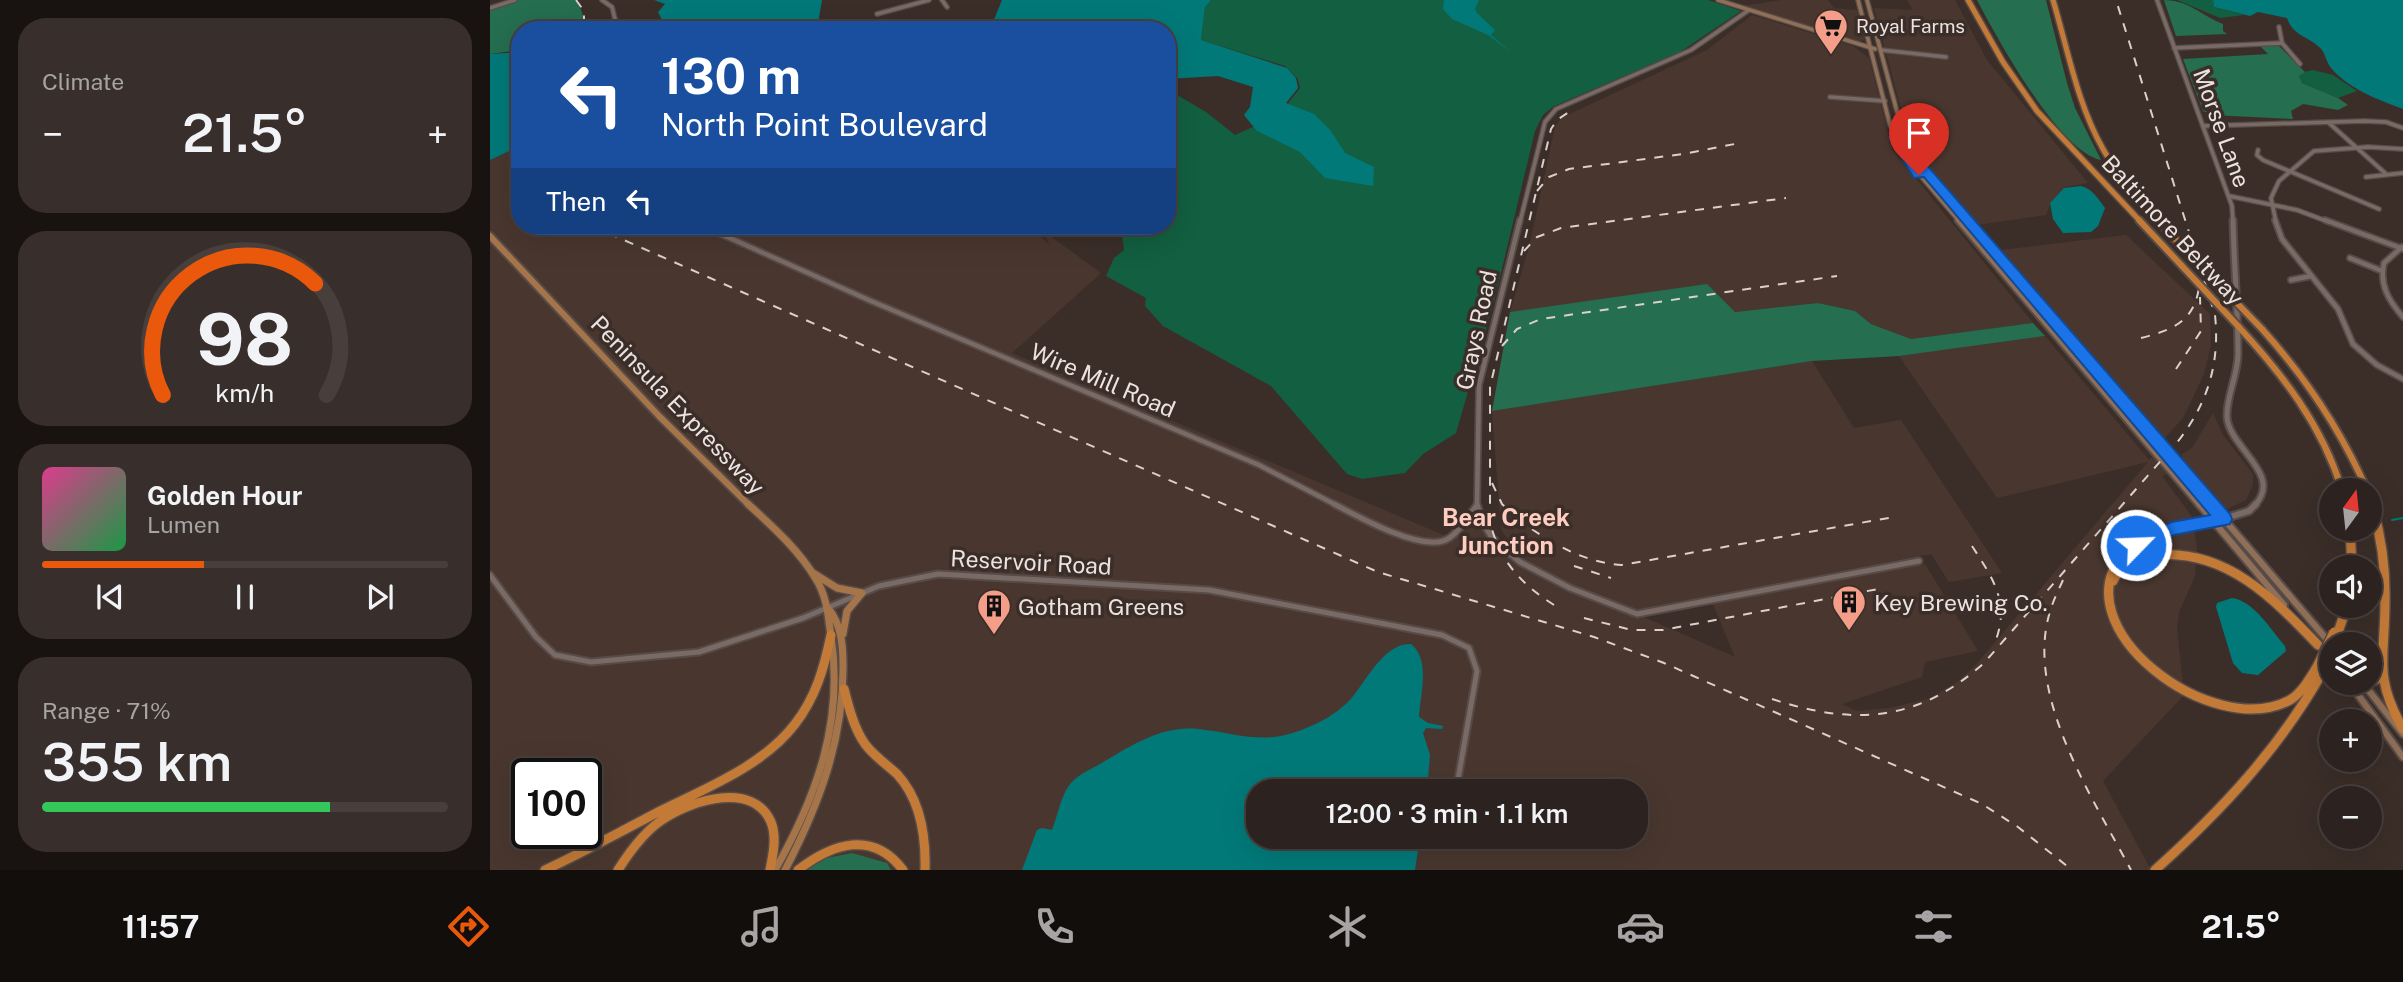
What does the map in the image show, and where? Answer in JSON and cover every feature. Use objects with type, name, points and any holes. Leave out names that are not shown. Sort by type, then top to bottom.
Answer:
[{"type":"highway","name":"Baltimore Beltway","points":[[1968,0],[2003,62],[2037,111],[2262,352],[2289,385],[2311,418],[2338,478]]},
{"type":"highway","name":"Baltimore Beltway","points":[[2053,0],[2082,99],[2103,149],[2136,196],[2262,328],[2295,367],[2345,438],[2362,478]]},
{"type":"highway","points":[[2213,522],[2172,529],[2127,550],[2112,568],[2108,591],[2118,630],[2139,658],[2165,680],[2206,702],[2244,710],[2269,709],[2290,700],[2319,670]]},
{"type":"highway","points":[[2380,541],[2388,603],[2382,661]]},
{"type":"highway","points":[[2108,591],[2117,570],[2137,558],[2163,553],[2196,556],[2228,568],[2262,589],[2318,645]]},
{"type":"highway","points":[[545,870],[725,779],[763,755],[794,726],[813,700],[828,663],[831,635]]},
{"type":"highway","points":[[2155,870],[2248,782],[2291,726],[2319,670]]},
{"type":"highway","points":[[2382,675],[2390,707],[2403,731]]},
{"type":"highway","points":[[845,689],[868,748],[900,778],[918,808],[926,847],[925,870]]},
{"type":"highway","points":[[618,870],[635,846],[665,818],[702,801],[733,797],[762,807],[773,821],[776,842],[773,870]]},
{"type":"highway","points":[[798,870],[833,849],[856,844],[880,848],[889,853],[903,870]]},
{"type":"main road","points":[[1718,0],[1881,50]]},
{"type":"main road","points":[[1858,0],[1870,38],[1890,125],[1908,161],[2318,645]]},
{"type":"main road","points":[[1867,0],[1903,135],[1919,164],[2224,519],[2328,632]]},
{"type":"main road","points":[[1846,40],[1863,44],[1870,38]]},
{"type":"main road","points":[[1885,101],[1896,111]]},
{"type":"main road","points":[[1890,125],[1897,134],[1903,135]]},
{"type":"main road","points":[[1895,137],[1907,144]]},
{"type":"main road","points":[[1939,199],[1954,204]]},
{"type":"main road","name":"Peninsula Expressway","points":[[490,236],[810,571],[828,608],[836,616],[842,643],[845,689],[839,728],[813,815],[785,870]]},
{"type":"main road","points":[[2012,285],[2028,291]]},
{"type":"main road","points":[[2141,436],[2152,435]]},
{"type":"main road","points":[[810,571],[837,588],[862,593],[847,611],[842,643]]},
{"type":"main road","name":"Peninsula Expressway","points":[[773,870],[790,846],[815,791],[833,728],[836,681],[828,608]]},
{"type":"main road","points":[[2358,695],[2403,757]]},
{"type":"main road","points":[[2374,695],[2403,731]]},
{"type":"street","points":[[490,8],[515,0]]},
{"type":"street","points":[[602,0],[612,7],[616,21]]},
{"type":"street","points":[[877,13],[929,0]]},
{"type":"street","points":[[942,0],[947,7]]},
{"type":"street","name":"Morse Lane","points":[[2157,0],[2230,198],[2238,357],[2227,418],[2237,440],[2257,466],[2264,491],[2261,499],[2249,511],[2213,522]]},
{"type":"street","name":"Grays Road","points":[[1749,10],[1691,50],[1556,109],[1545,122],[1479,385],[1477,505],[1484,525],[1520,564],[1617,609],[1637,614],[1919,561]]},
{"type":"street","points":[[2278,27],[2282,43],[2300,64]]},
{"type":"street","points":[[2174,48],[2282,43]]},
{"type":"street","points":[[1881,50],[1946,57]]},
{"type":"street","points":[[1830,97],[1885,101]]},
{"type":"street","points":[[2203,126],[2379,121],[2403,128]]},
{"type":"street","points":[[2328,122],[2385,173]]},
{"type":"street","points":[[2403,149],[2356,147],[2318,150],[2288,172],[2273,190],[2272,205],[2283,239],[2338,309],[2347,335],[2358,350],[2377,365],[2403,379]]},
{"type":"street","points":[[2258,150],[2260,158],[2288,172],[2379,209]]},
{"type":"street","points":[[2366,177],[2403,173]]},
{"type":"street","points":[[2230,198],[2306,213],[2402,248]]},
{"type":"street","name":"Wire Mill Road","points":[[723,235],[871,301],[1259,465],[1298,483],[1331,505],[1414,539],[1433,544],[1444,541],[1477,505]]},
{"type":"street","points":[[2402,248],[2389,257],[2382,271],[2386,294],[2403,317]]},
{"type":"street","points":[[2350,257],[2382,271]]},
{"type":"street","points":[[2291,280],[2312,276]]},
{"type":"street","name":"Reservoir Road","points":[[490,575],[536,637],[555,655],[591,662],[699,652],[900,580],[938,574],[1223,592],[1442,635],[1469,648],[1477,671],[1458,779]]},
{"type":"shaded area","points":[[1782,0],[1828,0],[1834,8],[1857,10],[1865,34],[1864,40],[1858,42],[1743,6]]},
{"type":"shaded area","points":[[1907,0],[1955,0],[1987,60],[2088,183],[2065,187],[2051,202],[2046,215],[1977,225],[1923,161],[1909,138],[1874,8],[1913,10]]},
{"type":"shaded area","points":[[1752,15],[1853,46],[1869,58],[1892,149],[2033,323],[1911,339],[1871,324],[1855,311],[1818,303],[1735,312],[1510,312],[1529,247],[1555,127],[1561,118],[1707,50]]},
{"type":"shaded area","points":[[511,150],[511,235],[1038,235],[1050,245],[1045,235],[1049,235],[1101,273],[1012,353],[1446,536],[1463,515],[1522,557],[1501,530],[1492,411],[1812,361],[1854,428],[1901,420],[2002,573],[1949,582],[1931,554],[1630,611],[1735,657],[1713,604],[1925,564],[1978,651],[1925,662],[1922,677],[1842,704],[1856,711],[1889,708],[1928,699],[1957,682],[1974,667],[2148,462],[1997,498],[1899,356],[2045,336],[2149,460],[2152,457],[2167,474],[2162,476],[2193,518],[2197,551],[2195,576],[2179,612],[2177,629],[2184,695],[2103,781],[2151,870],[490,870],[490,160]]},
{"type":"shaded area","points":[[2126,235],[2210,314],[2211,345],[2204,374],[2183,418],[2163,440],[2001,250]]},
{"type":"shaded area","points":[[2213,413],[2223,435],[2253,474],[2253,485],[2246,500],[2227,509],[2182,459],[2182,454],[2192,448]]},
{"type":"green space","points":[[517,0],[575,0],[584,21],[511,21],[511,51],[490,54],[490,9]]},
{"type":"green space","points":[[1211,0],[1708,0],[1741,11],[1680,52],[1554,106],[1543,115],[1535,131],[1494,302],[1456,433],[1423,454],[1405,473],[1362,479],[1347,474],[1271,386],[1163,326],[1145,306],[1146,298],[1106,276],[1114,258],[1124,250],[1122,235],[1176,235],[1176,94],[1206,112],[1235,135],[1293,109],[1288,103],[1300,88],[1298,79],[1285,66],[1201,40],[1205,6]]},
{"type":"green space","points":[[1977,0],[2046,0],[2075,108],[2101,160],[2084,152],[2049,116],[2014,65]]},
{"type":"green space","points":[[2164,0],[2187,5],[2223,24],[2223,31],[2227,34],[2176,36]]},
{"type":"green space","points":[[2177,0],[2213,0],[2214,7],[2244,15],[2220,18]]},
{"type":"green space","points":[[2278,45],[2305,72],[2299,76],[2302,83],[2348,105],[2338,110],[2303,104],[2291,111],[2293,119],[2211,115],[2203,111],[2183,59],[2268,54],[2260,46]]},
{"type":"green space","points":[[2313,70],[2333,75],[2357,91],[2338,98],[2302,83],[2299,79],[2300,73]]},
{"type":"green space","points":[[1707,284],[1735,312],[1818,303],[1855,311],[1871,324],[1911,339],[2033,323],[2045,336],[1899,356],[1812,361],[1492,411],[1510,312]]},
{"type":"green space","points":[[852,853],[887,863],[891,870],[805,870],[822,859]]},
{"type":"water","points":[[654,0],[822,0],[818,21],[662,21],[658,12],[665,4]]},
{"type":"water","points":[[1002,0],[1211,0],[1205,7],[1201,40],[1287,68],[1296,78],[1298,88],[1286,103],[1314,114],[1331,131],[1345,153],[1374,167],[1373,186],[1325,178],[1300,152],[1257,131],[1244,115],[1250,107],[1253,87],[1218,76],[1176,78],[1176,21],[993,21]]},
{"type":"water","points":[[1444,0],[1479,0],[1475,9],[1477,13],[1495,30],[1491,35],[1512,53],[1488,35],[1452,19],[1443,9]]},
{"type":"water","points":[[2213,0],[2403,0],[2403,109],[2365,93],[2339,76],[2330,67],[2322,50],[2293,29],[2287,18],[2258,12],[2250,16],[2214,7]]},
{"type":"water","points":[[511,53],[511,150],[490,160],[490,54]]},
{"type":"water","points":[[2081,186],[2092,192],[2105,208],[2098,226],[2091,232],[2063,233],[2053,219],[2050,203],[2064,188]]},
{"type":"water","points":[[2232,598],[2255,610],[2285,646],[2286,651],[2258,675],[2242,673],[2233,663],[2216,607],[2217,603]]},
{"type":"water","points":[[1411,644],[1421,659],[1423,668],[1419,717],[1428,723],[1443,726],[1442,729],[1426,728],[1423,733],[1430,755],[1428,779],[1246,779],[1246,849],[1418,849],[1415,870],[1022,870],[1037,830],[1052,830],[1066,791],[1073,781],[1086,772],[1134,744],[1171,730],[1198,729],[1254,737],[1280,736],[1295,732],[1339,710],[1383,657],[1401,646]]},
{"type":"waterway","points":[[2392,520],[2403,518]]},
{"type":"railway","points":[[576,0],[584,11],[584,21]]},
{"type":"railway","points":[[1772,699],[1830,713],[1884,713],[1910,707],[1959,683],[1984,663],[2179,440],[2198,411],[2213,366],[2216,349],[2215,315],[2116,0]]},
{"type":"railway","points":[[1554,605],[1531,589],[1513,570],[1494,536],[1490,522],[1490,387],[1551,129],[1557,120],[1572,110]]},
{"type":"railway","points":[[1537,191],[1549,177],[1569,169],[1683,154],[1740,143]]},
{"type":"railway","points":[[1524,251],[1537,237],[1561,228],[1786,198]]},
{"type":"railway","points":[[612,235],[1378,572],[1594,637],[1664,663],[1982,804],[2018,827],[2072,870]]},
{"type":"railway","points":[[1502,346],[1517,329],[1541,319],[1837,276]]},
{"type":"railway","points":[[2141,338],[2165,331],[2183,320],[2195,304],[2200,279]]},
{"type":"railway","points":[[2176,369],[2201,331],[2200,297]]},
{"type":"railway","points":[[1492,483],[1502,504],[1517,519]]},
{"type":"railway","points":[[1517,519],[1554,543],[1579,555],[1622,565],[1894,517]]},
{"type":"railway","points":[[1517,519],[1522,524]]},
{"type":"railway","points":[[1972,546],[1998,593],[2001,617],[1994,645]]},
{"type":"railway","points":[[1574,566],[1611,578]]},
{"type":"railway","points":[[2063,580],[2049,615],[2044,647],[2047,680],[2055,714],[2068,747],[2131,870]]},
{"type":"railway","points":[[1584,618],[1632,630],[1663,630],[1878,589]]},
{"type":"place","name":"Royal Farms","points":[[1831,56]]},
{"type":"place","name":"Key Brewing Co.","points":[[1849,632]]},
{"type":"place","name":"Gotham Greens","points":[[994,636]]},
{"type":"district","name":"Bear Creek Junction","points":[[1506,531]]},
{"type":"route","points":[[1919,175],[1895,137],[1907,144],[1919,164],[2224,519],[2172,529],[2136,545]]}]
